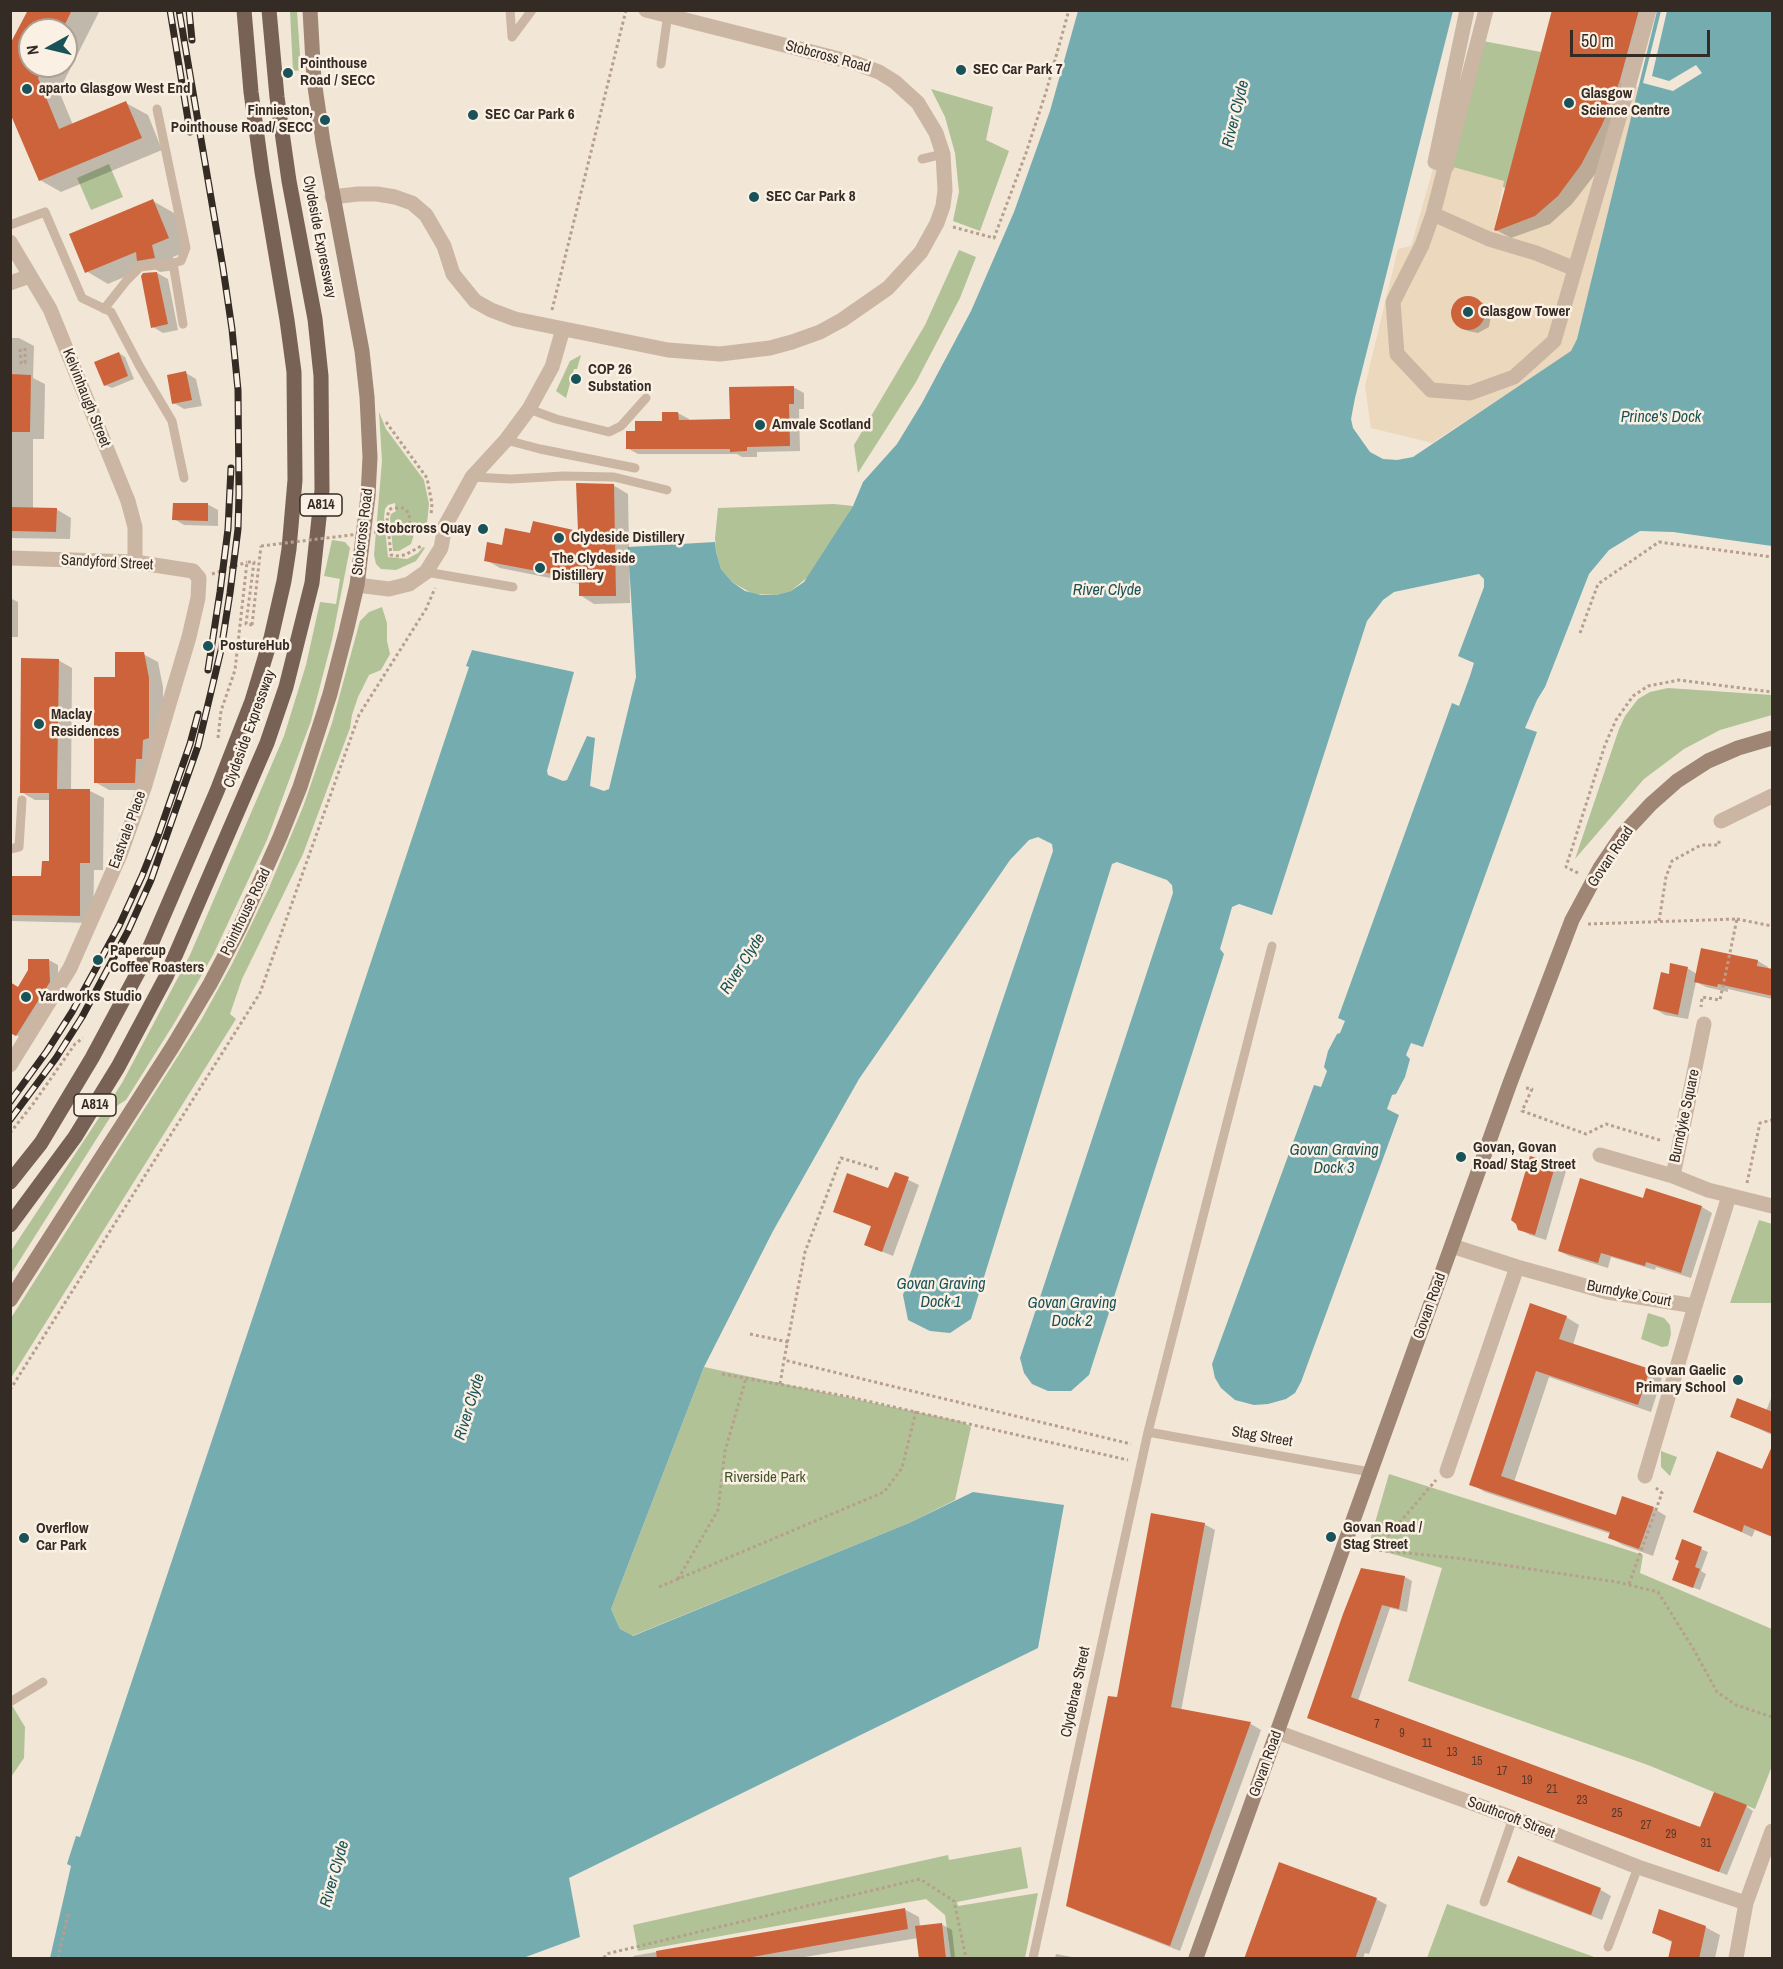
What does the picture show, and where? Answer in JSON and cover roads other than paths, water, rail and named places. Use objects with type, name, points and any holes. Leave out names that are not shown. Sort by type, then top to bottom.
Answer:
[{"type":"main road","name":"Clydeside Expressway","points":[[10,1182],[41,1143],[143,963],[217,791],[252,701],[271,638],[284,581],[295,480],[294,372],[262,172],[251,92],[244,10]]},
{"type":"main road","name":"Clydeside Expressway","points":[[10,1227],[94,1107],[166,977],[267,743],[286,687],[312,583],[322,490],[321,376],[315,319],[277,97],[269,10]]},
{"type":"street","name":"Stobcross Road","points":[[310,10],[314,80],[332,197],[362,351],[367,397],[370,457],[368,496],[357,585],[389,589],[409,584],[426,572],[441,548],[445,525],[472,477],[506,440],[529,409],[552,367],[556,327]]},
{"type":"street","name":"Stobcross Road","points":[[332,197],[377,194],[395,196],[412,203],[426,215],[444,246],[453,274],[475,302],[491,310],[515,319],[668,350],[720,354],[770,348],[820,332],[862,308],[888,288],[921,252],[937,223],[943,206],[945,190],[943,154],[936,133],[918,103],[896,82],[879,72],[855,63],[668,13],[646,10]]},
{"type":"street","points":[[1447,166],[1435,162],[1467,10]]},
{"type":"street","points":[[1486,10],[1433,214],[1422,245],[1393,302],[1397,354],[1431,390],[1470,393],[1514,376],[1554,341],[1629,84],[1648,10]]},
{"type":"street","points":[[1433,214],[1489,239],[1536,253],[1575,270]]},
{"type":"street","name":"Kelvinhaugh Street","points":[[10,242],[50,309],[128,501],[135,527],[135,562]]},
{"type":"street","points":[[10,283],[30,276]]},
{"type":"street","name":"Sandyford Street","points":[[10,558],[135,562],[193,571],[199,578]]},
{"type":"street","name":"Eastvale Place","points":[[10,1065],[70,968],[120,855],[144,788],[189,637],[198,598],[199,578]]},
{"type":"street","name":"Pointhouse Road","points":[[10,1300],[173,1046],[210,984],[240,927],[280,837],[315,742],[333,683],[357,585]]},
{"type":"street","name":"Govan Road","points":[[1196,1959],[1510,1083],[1571,924],[1592,882],[1623,834],[1651,804],[1677,781],[1708,762],[1773,738]]},
{"type":"street","points":[[1722,822],[1773,796]]},
{"type":"street","name":"Burndyke Square","points":[[1704,1024],[1673,1176],[1708,1190],[1773,1206]]},
{"type":"street","points":[[1600,1155],[1673,1176]]},
{"type":"street","points":[[1645,1476],[1695,1306],[1736,1198]]},
{"type":"street","name":"Burndyke Court","points":[[1452,1246],[1607,1292],[1695,1306]]},
{"type":"street","points":[[1447,1471],[1517,1267]]},
{"type":"street","name":"Southcroft Street","points":[[1277,1732],[1513,1818],[1638,1867],[1746,1903]]},
{"type":"street","points":[[1736,1959],[1746,1903],[1773,1832]]},
{"type":"lane","points":[[510,10],[512,37],[532,10]]},
{"type":"lane","points":[[661,64],[668,13]]},
{"type":"lane","points":[[104,309],[140,267],[181,261],[186,248],[157,109]]},
{"type":"lane","points":[[922,159],[943,154]]},
{"type":"lane","points":[[10,225],[45,212],[82,298],[111,312],[172,421],[184,478]]},
{"type":"lane","points":[[173,263],[183,324]]},
{"type":"lane","points":[[529,409],[556,419],[609,432],[621,426],[646,398]]},
{"type":"lane","points":[[506,440],[634,468]]},
{"type":"lane","points":[[472,477],[511,479],[564,476],[614,477],[667,490]]},
{"type":"lane","points":[[426,572],[513,587]]},
{"type":"lane","points":[[10,849],[19,847],[22,800]]},
{"type":"lane","name":"Clydebrae Street","points":[[1033,1959],[1148,1432],[1272,946]]},
{"type":"lane","name":"Stag Street","points":[[1148,1432],[1370,1472]]},
{"type":"lane","points":[[10,1702],[43,1682]]},
{"type":"lane","points":[[1484,1902],[1513,1818]]},
{"type":"lane","points":[[1608,1947],[1638,1867]]},
{"type":"water","name":"River Clyde","points":[[1078,11],[1453,11],[1351,419],[1353,428],[1370,452],[1383,459],[1397,460],[1413,457],[1571,351],[1577,339],[1657,11],[1772,11],[1772,546],[1673,532],[1640,531],[1609,550],[1589,574],[1545,687],[1525,728],[1537,732],[1423,1047],[1411,1043],[1406,1055],[1410,1059],[1405,1077],[1396,1094],[1392,1095],[1387,1109],[1399,1115],[1301,1382],[1295,1393],[1286,1399],[1254,1405],[1235,1400],[1221,1388],[1215,1378],[1212,1364],[1314,1085],[1321,1087],[1327,1071],[1324,1067],[1328,1051],[1345,1021],[1338,1018],[1452,703],[1459,706],[1470,676],[1474,663],[1458,656],[1484,587],[1484,579],[1479,574],[1394,592],[1383,600],[1367,621],[1272,915],[1239,904],[1232,907],[1220,949],[1224,954],[1089,1375],[1071,1391],[1048,1391],[1032,1384],[1024,1373],[1020,1358],[1173,893],[1172,885],[1167,880],[1117,862],[1112,864],[971,1319],[950,1333],[930,1331],[908,1320],[903,1295],[1053,851],[1052,844],[1038,837],[1029,840],[1010,860],[859,1079],[773,1231],[704,1367],[611,1609],[620,1629],[633,1636],[909,1523],[973,1492],[1064,1505],[1038,1648],[569,1878],[580,1937],[523,1958],[50,1958],[71,1866],[67,1864],[76,1836],[80,1837],[469,667],[466,666],[472,650],[574,672],[547,771],[548,775],[563,781],[567,780],[587,736],[595,738],[590,786],[604,791],[609,789],[636,677],[628,547],[715,542],[721,569],[732,582],[745,591],[761,595],[776,595],[791,591],[804,582],[853,506],[863,482],[897,444],[922,403],[971,311],[1014,212],[1050,111]]},
{"type":"railway","points":[[170,10],[190,132]]},
{"type":"railway","points":[[10,1120],[56,1058],[82,1017],[128,931],[151,880],[198,746],[221,650],[230,593],[238,529],[238,390],[223,268],[179,10]]},
{"type":"railway","points":[[189,10],[192,40]]},
{"type":"railway","points":[[208,670],[228,529],[231,468]]},
{"type":"railway","points":[[10,1102],[72,1012],[119,926],[158,836],[198,714]]},
{"type":"place","name":"SEC Car Park 7","points":[[961,70]]},
{"type":"place","name":"Pointhouse Road / SECC","points":[[288,73]]},
{"type":"place","name":"aparto Glasgow West End","points":[[27,89]]},
{"type":"place","name":"Glasgow Science Centre","points":[[1569,103]]},
{"type":"place","name":"SEC Car Park 6","points":[[473,115]]},
{"type":"place","name":"Finnieston, Pointhouse Road/ SECC","points":[[325,120]]},
{"type":"place","name":"SEC Car Park 8","points":[[754,197]]},
{"type":"place","name":"Glasgow Tower","points":[[1468,312]]},
{"type":"place","name":"COP 26 Substation","points":[[576,379]]},
{"type":"place","name":"Amvale Scotland","points":[[760,425]]},
{"type":"place","name":"Stobcross Quay","points":[[483,529]]},
{"type":"place","name":"Clydeside Distillery","points":[[559,538]]},
{"type":"place","name":"The Clydeside Distillery","points":[[540,568]]},
{"type":"place","name":"PostureHub","points":[[208,646]]},
{"type":"place","name":"Maclay Residences","points":[[39,724]]},
{"type":"place","name":"Papercup Coffee Roasters","points":[[98,960]]},
{"type":"place","name":"Yardworks Studio","points":[[26,997]]},
{"type":"place","name":"Govan, Govan Road/ Stag Street","points":[[1461,1157]]},
{"type":"place","name":"Govan Gaelic Primary School","points":[[1738,1380]]},
{"type":"place","name":"Govan Road / Stag Street","points":[[1331,1537]]},
{"type":"place","name":"Overflow Car Park","points":[[24,1538]]},
{"type":"water label","name":"Prince's Dock","points":[[1661,418]]},
{"type":"water label","name":"Govan Graving Dock 3","points":[[1334,1160]]},
{"type":"water label","name":"Govan Graving Dock 1","points":[[941,1294]]},
{"type":"water label","name":"Govan Graving Dock 2","points":[[1072,1313]]},
{"type":"park label","name":"Riverside Park","points":[[765,1478]]}]
